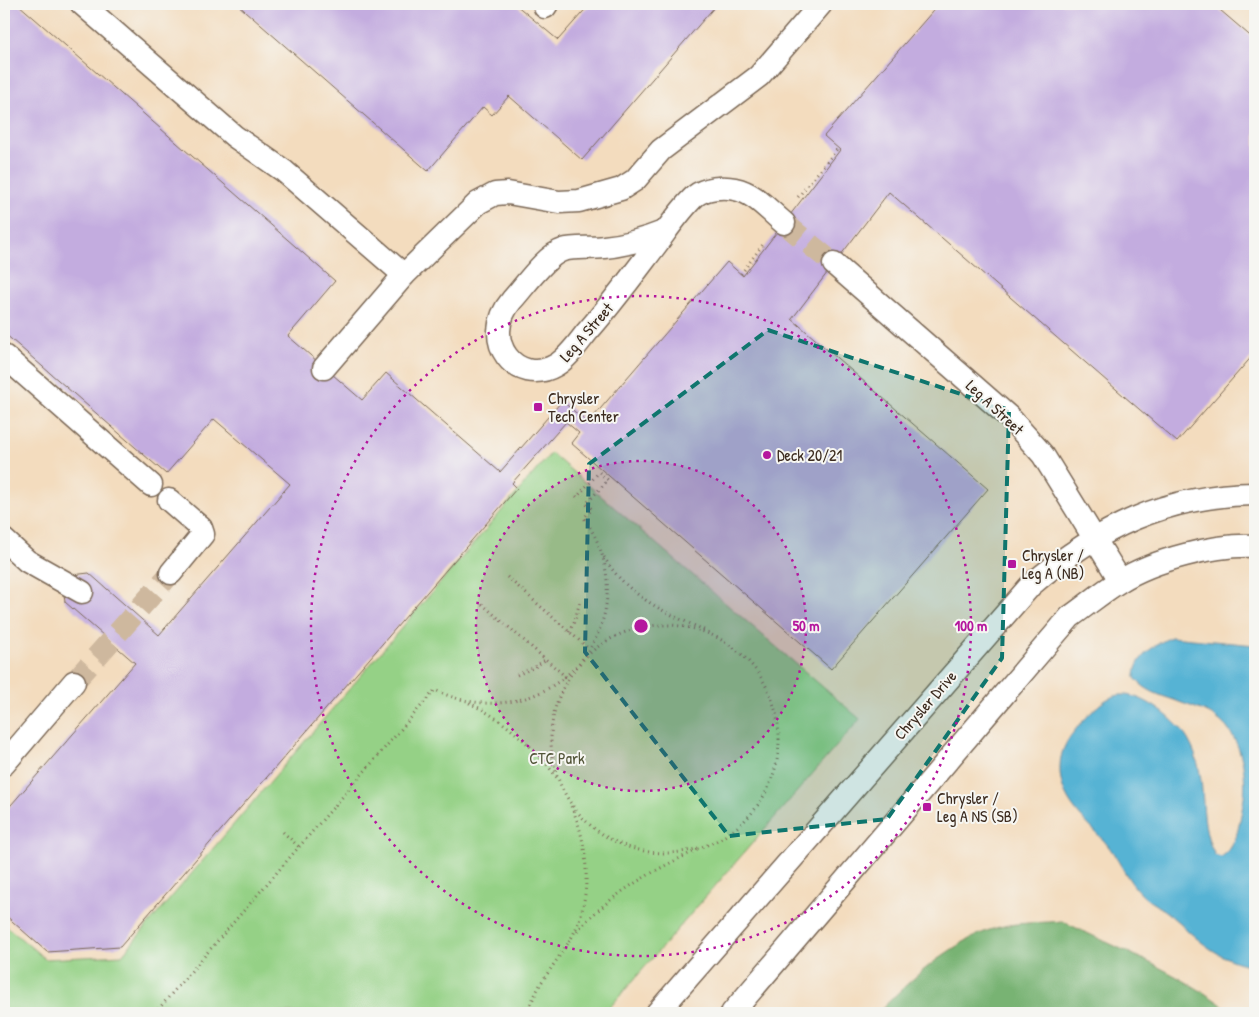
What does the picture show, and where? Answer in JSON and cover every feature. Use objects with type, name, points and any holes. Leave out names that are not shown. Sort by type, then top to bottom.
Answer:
[{"type":"street","points":[[82,4],[234,136],[284,171],[404,275]]},
{"type":"street","points":[[324,368],[404,275],[486,197],[508,192],[559,202],[579,202],[621,189],[635,180],[661,150],[759,76],[821,4]]},
{"type":"street","name":"Leg A Street","points":[[666,231],[624,245],[562,250],[549,258],[508,306],[500,320],[497,330],[503,353],[510,361],[533,370],[544,370],[557,365],[606,310],[696,195],[710,189],[724,187],[750,194],[784,223]]},
{"type":"street","name":"Leg A Street","points":[[834,264],[1009,418],[1043,455],[1120,580]]},
{"type":"street","points":[[4,356],[151,485]]},
{"type":"street","name":"Chrysler Drive","points":[[657,1013],[1026,589],[1058,562],[1094,538],[1140,515],[1174,503],[1222,494],[1255,494]]},
{"type":"street","points":[[169,500],[200,528],[203,534],[171,573]]},
{"type":"street","points":[[4,540],[27,561],[82,592]]},
{"type":"street","points":[[732,1013],[1070,617],[1120,580],[1192,552],[1255,546]]},
{"type":"street","points":[[4,764],[74,682]]},
{"type":"path","points":[[798,197],[838,148]]},
{"type":"path","points":[[741,274],[764,243]]},
{"type":"path","points":[[526,1013],[541,983],[569,942],[589,919],[621,894],[671,862],[734,831],[757,807],[772,780],[779,743],[778,723],[774,705],[762,678],[743,656],[720,639],[664,613],[638,596],[613,572],[584,518],[592,509],[586,504],[608,480],[599,472],[576,496]]},
{"type":"path","points":[[569,942],[580,920],[586,872],[581,832],[563,789],[553,757],[552,724],[561,692],[599,632],[606,605],[607,577],[600,549]]},
{"type":"path","points":[[507,577],[589,650]]},
{"type":"path","points":[[570,632],[580,601]]},
{"type":"path","points":[[482,604],[566,677]]},
{"type":"path","points":[[462,700],[490,704],[517,701],[543,692],[566,677],[608,640],[645,627],[683,626],[720,639]]},
{"type":"path","points":[[517,675],[535,667],[546,659]]},
{"type":"path","points":[[155,1013],[435,690],[485,711],[523,741],[552,771],[575,808],[590,824],[608,837],[628,847],[650,852],[672,853],[710,844]]},
{"type":"path","points":[[283,832],[299,847]]},
{"type":"highlighted area","points":[[768,330],[1009,410],[1002,658],[887,819],[729,836],[585,652],[589,464]]},
{"type":"green space","name":"CTC Park","points":[[551,453],[860,719],[605,1013],[4,1013],[4,924],[45,959],[122,955]]},
{"type":"green space","points":[[1062,921],[1172,974],[1233,1013],[878,1013],[904,987],[936,960],[970,939],[1004,926]]},
{"type":"water","points":[[1171,637],[1255,645],[1255,966],[1229,959],[1219,954],[1199,940],[1167,912],[1142,895],[1131,883],[1110,848],[1075,809],[1064,790],[1061,779],[1060,760],[1064,748],[1074,731],[1093,711],[1104,701],[1112,697],[1121,695],[1141,699],[1170,718],[1183,732],[1192,747],[1201,779],[1205,826],[1209,840],[1215,855],[1221,857],[1230,848],[1238,830],[1245,783],[1241,756],[1230,732],[1210,714],[1153,692],[1135,678],[1141,658],[1152,648]]},
{"type":"building","points":[[4,4],[18,4],[335,281],[288,336],[362,400],[386,373],[500,472],[562,401],[588,423],[727,262],[743,276],[840,150],[824,136],[939,4],[1213,4],[1255,40],[1255,353],[1177,442],[889,192],[792,319],[988,489],[831,669],[571,443],[579,433],[566,422],[512,483],[517,488],[120,947],[47,952],[4,914],[4,813],[135,663],[65,602],[63,587],[72,575],[89,573],[159,635],[290,484],[214,419],[166,474],[4,333]]},
{"type":"building","points":[[237,4],[515,4],[558,40],[590,4],[717,4],[582,160],[509,96],[492,115],[483,107],[428,171]]},
{"type":"tunnel","points":[[784,223],[834,264]]},
{"type":"tunnel","points":[[74,682],[171,573]]},
{"type":"place","name":"Chrysler Tech Center","points":[[538,407]]},
{"type":"place","name":"Deck 20/21","points":[[767,455]]},
{"type":"place","name":"Chrysler / Leg A (NB)","points":[[1012,564]]},
{"type":"place","name":"Chrysler / Leg A NS (SB)","points":[[927,807]]}]
